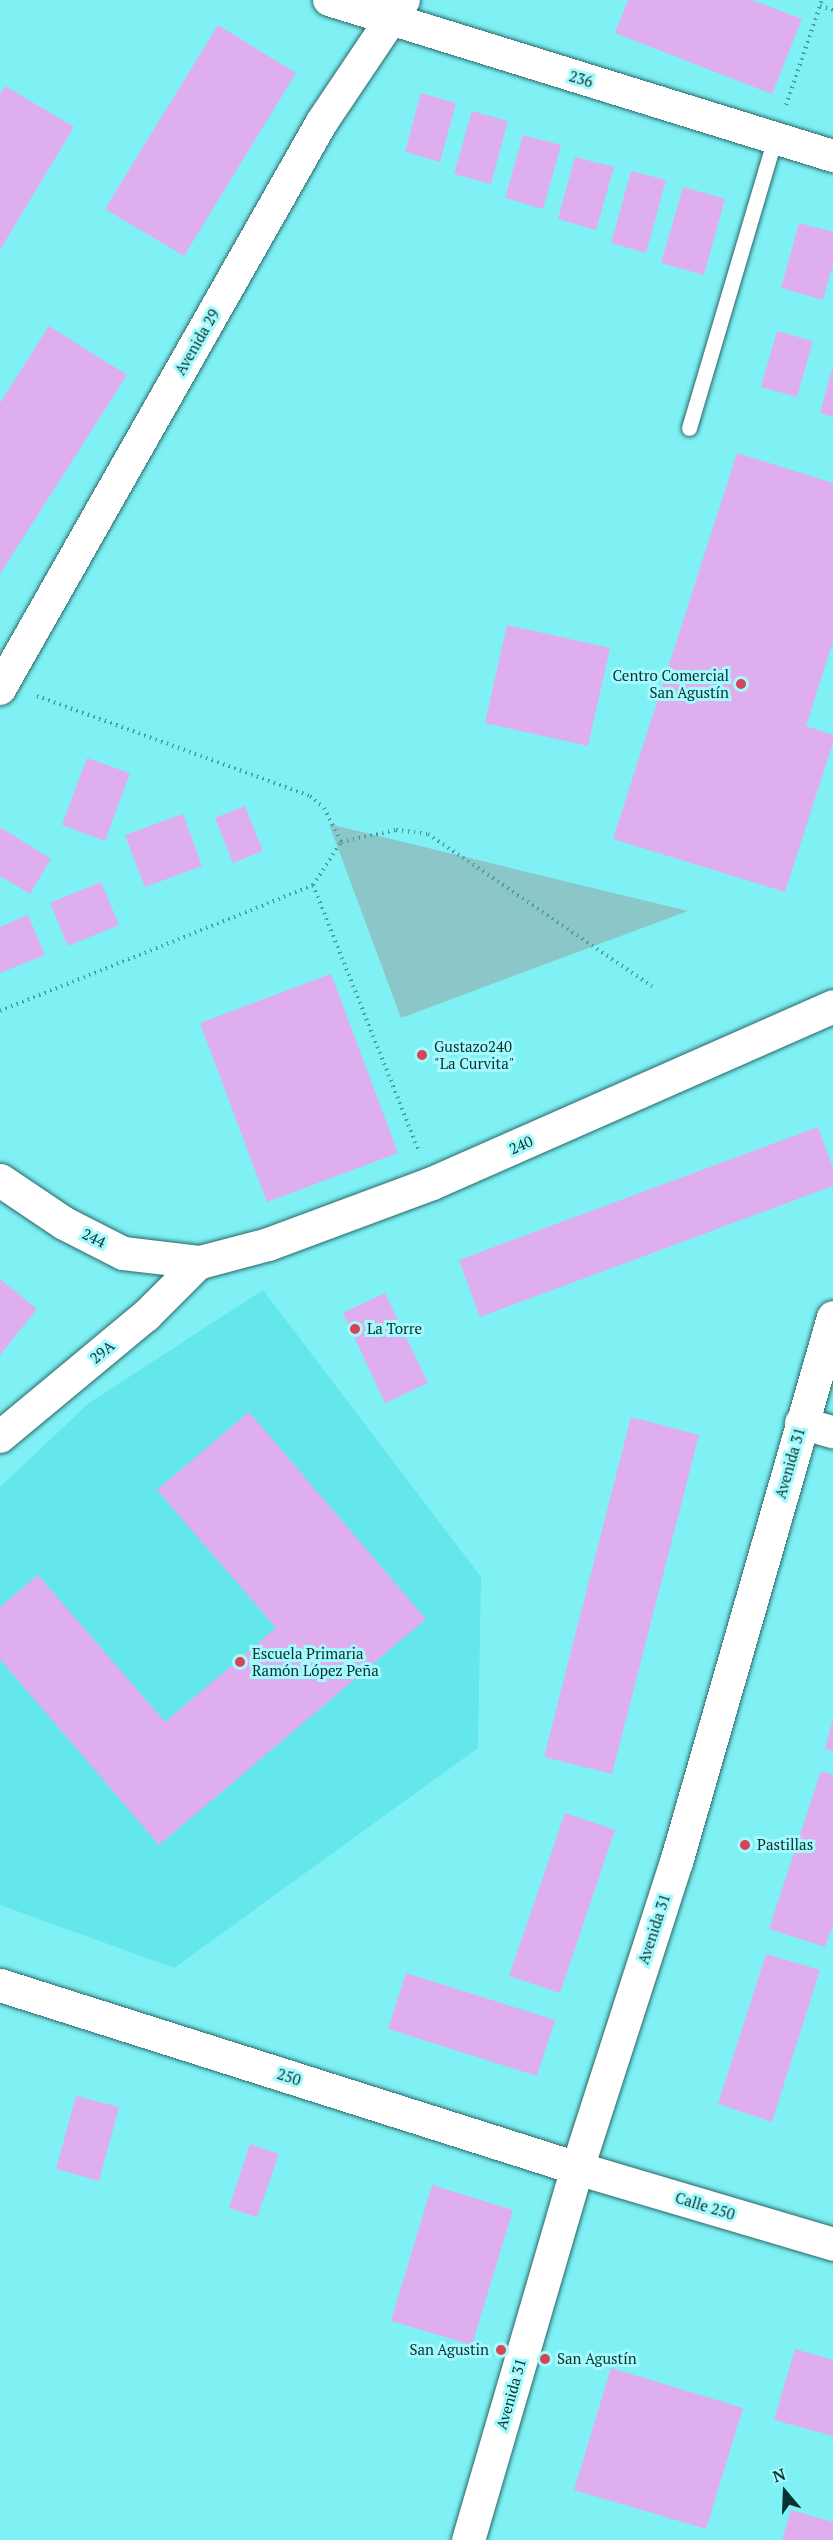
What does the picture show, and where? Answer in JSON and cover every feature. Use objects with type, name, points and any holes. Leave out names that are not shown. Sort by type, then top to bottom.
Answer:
[{"type":"street","name":"236","points":[[329,0],[398,11],[833,156]]},
{"type":"street","name":"Avenida 29","points":[[1,687],[322,122],[398,11]]},
{"type":"street","name":"240","points":[[200,1262],[268,1245],[432,1183],[833,1006]]},
{"type":"street","name":"244","points":[[0,1180],[64,1224],[123,1253],[200,1262]]},
{"type":"street","name":"29A","points":[[0,1437],[146,1316],[200,1262]]},
{"type":"street","name":"Avenida 31","points":[[476,2538],[577,2168],[675,1862],[833,1317]]},
{"type":"street","points":[[801,1424],[833,1432]]},
{"type":"street","name":"250","points":[[0,1985],[577,2168]]},
{"type":"street","name":"Calle 250","points":[[577,2168],[833,2244]]},
{"type":"lane","points":[[688,428],[775,137]]},
{"type":"path","points":[[775,137],[822,0]]},
{"type":"path","points":[[820,6],[833,10]]},
{"type":"path","points":[[1,687],[310,796],[324,808],[340,842]]},
{"type":"path","points":[[0,1011],[313,885],[340,842],[396,830],[428,834],[652,986]]},
{"type":"path","points":[[313,885],[432,1183]]},
{"type":"shaded area","points":[[329,824],[688,911],[401,1018]]},
{"type":"shaded area","name":"Escuela Primaria Ramón López Peña","points":[[263,1290],[481,1577],[478,1748],[174,1968],[0,1905],[0,1487],[89,1403]]},
{"type":"building","points":[[628,0],[752,0],[802,19],[772,94],[615,33]]},
{"type":"building","points":[[218,25],[296,73],[184,256],[105,209]]},
{"type":"building","points":[[5,86],[74,127],[0,250],[0,94]]},
{"type":"building","points":[[421,93],[456,103],[440,162],[405,152]]},
{"type":"building","points":[[472,111],[508,121],[491,184],[454,174]]},
{"type":"building","points":[[523,135],[561,145],[543,209],[505,198]]},
{"type":"building","points":[[575,157],[614,167],[596,230],[558,219]]},
{"type":"building","points":[[631,171],[666,180],[646,253],[611,243]]},
{"type":"building","points":[[683,187],[725,199],[704,275],[661,263]]},
{"type":"building","points":[[799,223],[833,232],[833,264],[823,300],[781,288]]},
{"type":"building","points":[[49,326],[127,375],[0,574],[0,403]]},
{"type":"building","points":[[777,331],[813,341],[797,397],[761,387]]},
{"type":"building","points":[[833,369],[833,417],[820,413]]},
{"type":"building","name":"Centro Comercial San Agustín","points":[[737,453],[833,483],[833,641],[806,726],[833,735],[833,743],[785,892],[613,839]]},
{"type":"building","points":[[507,625],[610,648],[588,746],[485,723]]},
{"type":"building","points":[[87,758],[130,773],[105,841],[62,825]]},
{"type":"building","points":[[245,806],[263,851],[233,863],[215,818]]},
{"type":"building","points":[[183,814],[202,866],[145,887],[125,835]]},
{"type":"building","points":[[0,827],[51,859],[30,894],[0,876]]},
{"type":"building","points":[[101,882],[119,925],[68,946],[50,903]]},
{"type":"building","points":[[28,915],[45,955],[0,973],[0,927]]},
{"type":"building","points":[[331,974],[398,1153],[267,1202],[200,1023]]},
{"type":"building","points":[[818,1127],[833,1168],[833,1186],[480,1317],[459,1260]]},
{"type":"building","points":[[0,1279],[37,1309],[0,1355]]},
{"type":"building","points":[[385,1293],[428,1383],[385,1403],[343,1313]]},
{"type":"building","points":[[249,1412],[426,1619],[159,1845],[0,1659],[0,1607],[38,1575],[165,1722],[276,1628],[157,1490]]},
{"type":"building","points":[[631,1417],[699,1435],[612,1774],[544,1757]]},
{"type":"building","points":[[833,1722],[833,1751],[825,1749]]},
{"type":"building","points":[[821,1771],[833,1775],[833,1925],[825,1947],[769,1929]]},
{"type":"building","points":[[565,1813],[615,1830],[560,1993],[509,1976]]},
{"type":"building","points":[[766,1954],[820,1970],[772,2122],[718,2104]]},
{"type":"building","points":[[406,1973],[555,2020],[537,2076],[388,2029]]},
{"type":"building","points":[[76,2096],[119,2107],[99,2181],[56,2169]]},
{"type":"building","points":[[250,2144],[279,2154],[257,2217],[229,2208]]},
{"type":"building","points":[[432,2185],[513,2210],[472,2345],[391,2321]]},
{"type":"building","points":[[795,2349],[833,2360],[833,2436],[774,2420]]},
{"type":"building","points":[[611,2368],[743,2408],[706,2529],[574,2490]]},
{"type":"building","points":[[791,2510],[833,2522],[833,2540],[782,2540]]},
{"type":"place","name":"Centro Comercial San Agustín","points":[[741,684]]},
{"type":"place","name":"Gustazo240 \"La Curvita\"","points":[[422,1055]]},
{"type":"place","name":"La Torre","points":[[355,1329]]},
{"type":"place","name":"Escuela Primaria Ramón López Peña","points":[[240,1662]]},
{"type":"place","name":"Pastillas","points":[[745,1845]]},
{"type":"place","name":"San Agustin","points":[[501,2350]]},
{"type":"place","name":"San Agustín","points":[[545,2359]]}]
